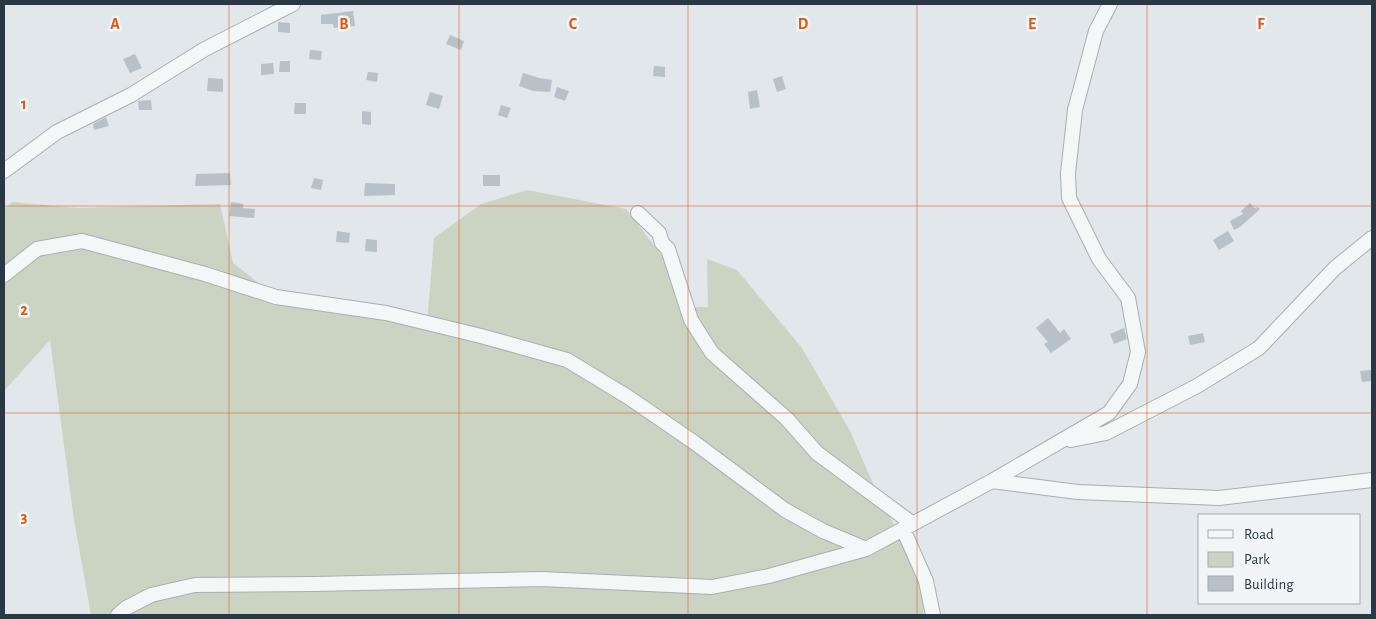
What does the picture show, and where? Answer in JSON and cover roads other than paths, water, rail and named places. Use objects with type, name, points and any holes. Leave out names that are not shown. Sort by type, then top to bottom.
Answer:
[{"type":"street","points":[[4,171],[57,132],[131,95],[205,49],[293,4]]},
{"type":"street","points":[[118,615],[126,608],[151,595],[195,585],[542,578],[712,587],[769,576],[866,549],[992,481],[1109,414],[1130,384],[1138,352],[1128,298],[1099,259],[1069,198],[1068,173],[1074,110],[1096,31],[1110,4]]},
{"type":"street","points":[[638,213],[659,233],[662,243],[668,250],[690,320],[712,353],[788,419],[817,453],[908,527],[926,581],[934,615]]},
{"type":"street","points":[[1059,442],[1106,433],[1227,369],[1259,348],[1335,268],[1372,238]]},
{"type":"street","points":[[4,275],[37,249],[82,241],[205,274],[276,297],[386,313],[567,360],[628,397],[785,510],[823,532],[866,549]]},
{"type":"street","points":[[992,481],[1078,492],[1218,498],[1372,480]]}]
